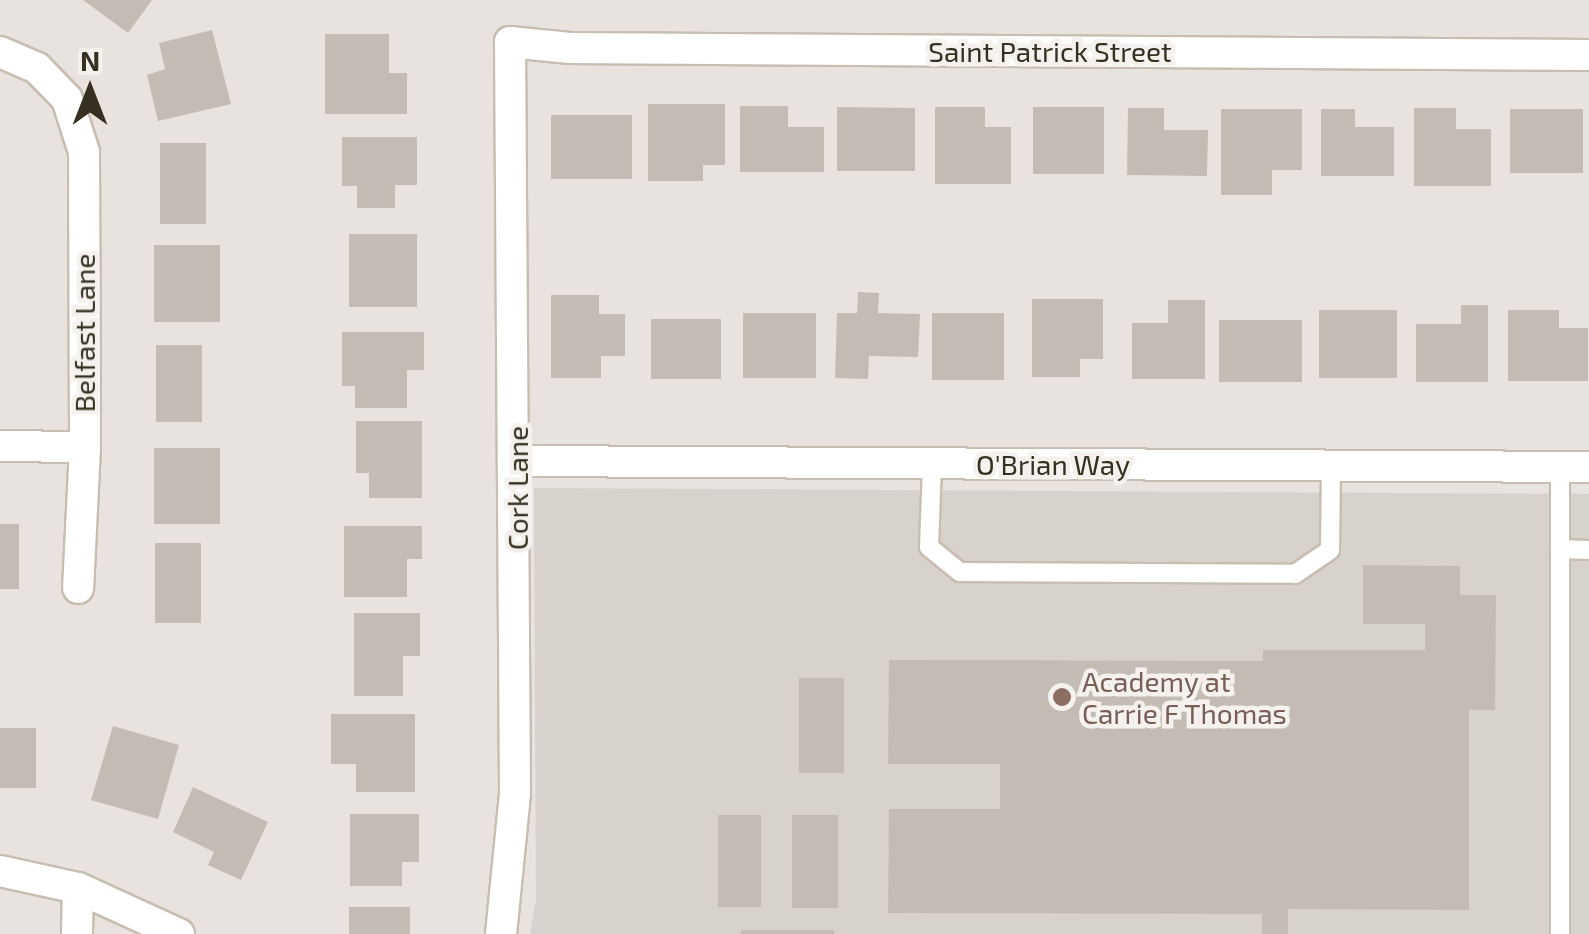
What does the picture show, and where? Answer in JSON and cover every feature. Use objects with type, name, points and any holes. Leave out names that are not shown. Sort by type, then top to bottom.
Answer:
[{"type":"street","name":"Saint Patrick Street","points":[[510,42],[570,48],[1589,55]]},
{"type":"street","name":"Cork Lane","points":[[501,934],[515,793],[518,461],[510,42]]},
{"type":"street","name":"Belfast Lane","points":[[0,52],[37,68],[67,98],[84,152],[85,447],[78,588]]},
{"type":"street","points":[[0,446],[85,447]]},
{"type":"street","name":"O'Brian Way","points":[[518,461],[1575,467]]},
{"type":"street","points":[[0,871],[78,888],[179,934]]},
{"type":"street","points":[[78,888],[78,934]]},
{"type":"lane","points":[[932,463],[930,547],[960,572],[1295,574],[1330,550],[1331,466]]},
{"type":"lane","points":[[1560,934],[1560,549],[1575,467]]},
{"type":"lane","points":[[1560,549],[1589,550]]},
{"type":"shaded area","name":"Academy at Carrie F Thomas","points":[[534,488],[1589,494],[1589,934],[530,934],[536,899]]},
{"type":"building","points":[[83,0],[152,0],[128,33]]},
{"type":"building","points":[[212,30],[231,104],[158,121],[147,75],[165,69],[159,43]]},
{"type":"building","points":[[325,34],[389,34],[389,73],[407,73],[407,114],[325,114]]},
{"type":"building","points":[[648,104],[725,104],[725,165],[703,165],[703,181],[648,181]]},
{"type":"building","points":[[740,106],[788,106],[788,127],[824,127],[824,172],[740,172]]},
{"type":"building","points":[[837,107],[915,108],[915,171],[837,171]]},
{"type":"building","points":[[935,107],[985,107],[985,127],[1011,127],[1011,184],[935,184]]},
{"type":"building","points":[[1033,107],[1104,107],[1104,174],[1033,174]]},
{"type":"building","points":[[1128,108],[1164,108],[1164,130],[1208,130],[1207,176],[1127,175]]},
{"type":"building","points":[[1414,108],[1456,108],[1456,129],[1491,129],[1491,186],[1414,186]]},
{"type":"building","points":[[1221,109],[1302,109],[1302,170],[1272,170],[1272,195],[1221,195]]},
{"type":"building","points":[[1321,109],[1355,109],[1355,127],[1394,127],[1394,176],[1321,176]]},
{"type":"building","points":[[1510,109],[1583,109],[1583,173],[1510,173]]},
{"type":"building","points":[[551,115],[632,115],[632,179],[551,179]]},
{"type":"building","points":[[342,137],[417,137],[417,185],[395,185],[395,208],[357,208],[357,186],[342,186]]},
{"type":"building","points":[[160,143],[206,143],[206,224],[160,224]]},
{"type":"building","points":[[349,234],[417,234],[417,307],[349,307]]},
{"type":"building","points":[[154,245],[220,245],[220,322],[154,322]]},
{"type":"building","points":[[858,292],[879,293],[878,313],[920,314],[918,357],[869,356],[868,379],[835,378],[837,313],[857,313]]},
{"type":"building","points":[[551,295],[599,295],[599,314],[625,314],[625,356],[601,356],[601,378],[551,378]]},
{"type":"building","points":[[1032,299],[1103,299],[1103,359],[1080,359],[1080,377],[1032,377]]},
{"type":"building","points":[[1168,300],[1205,300],[1205,379],[1132,379],[1132,323],[1168,323]]},
{"type":"building","points":[[1461,305],[1488,305],[1488,382],[1416,382],[1416,324],[1461,324]]},
{"type":"building","points":[[1319,310],[1397,310],[1397,378],[1319,378]]},
{"type":"building","points":[[1508,310],[1559,310],[1559,328],[1588,328],[1588,381],[1508,381]]},
{"type":"building","points":[[743,313],[816,313],[816,378],[743,378]]},
{"type":"building","points":[[932,313],[1004,313],[1004,380],[932,380]]},
{"type":"building","points":[[651,319],[721,319],[721,379],[651,379]]},
{"type":"building","points":[[1219,320],[1302,320],[1302,382],[1219,382]]},
{"type":"building","points":[[342,332],[424,332],[424,370],[407,370],[407,408],[355,408],[355,386],[342,386]]},
{"type":"building","points":[[156,345],[202,345],[202,422],[156,422]]},
{"type":"building","points":[[356,421],[422,421],[422,498],[369,498],[369,473],[356,473]]},
{"type":"building","points":[[154,448],[220,448],[220,524],[154,524]]},
{"type":"building","points":[[0,524],[19,524],[19,589],[0,589]]},
{"type":"building","points":[[344,526],[422,526],[422,559],[407,559],[407,597],[344,597]]},
{"type":"building","points":[[155,543],[201,543],[201,623],[155,623]]},
{"type":"building","points":[[1363,565],[1460,566],[1460,595],[1496,595],[1495,710],[1469,710],[1469,910],[1288,909],[1288,934],[1262,934],[1262,914],[888,913],[889,809],[1000,809],[1000,764],[888,764],[889,660],[1263,661],[1263,650],[1425,650],[1425,624],[1363,624]]},
{"type":"building","points":[[354,613],[420,613],[420,656],[403,656],[403,696],[354,696]]},
{"type":"building","points":[[799,678],[844,678],[844,773],[799,773]]},
{"type":"building","points":[[331,714],[415,714],[415,792],[356,792],[356,764],[331,764]]},
{"type":"building","points":[[113,726],[179,745],[158,819],[91,800]]},
{"type":"building","points":[[0,728],[36,728],[36,788],[0,788]]},
{"type":"building","points":[[193,787],[268,822],[241,880],[208,865],[214,852],[173,832]]},
{"type":"building","points":[[350,814],[419,814],[419,862],[402,862],[402,886],[350,886]]},
{"type":"building","points":[[718,815],[761,815],[761,907],[718,907]]},
{"type":"building","points":[[792,815],[838,815],[838,908],[792,908]]},
{"type":"building","points":[[349,907],[410,907],[410,934],[349,934]]},
{"type":"building","points":[[741,930],[834,930],[834,934],[741,934]]},
{"type":"place","name":"Academy at Carrie F Thomas","points":[[1062,697]]}]
